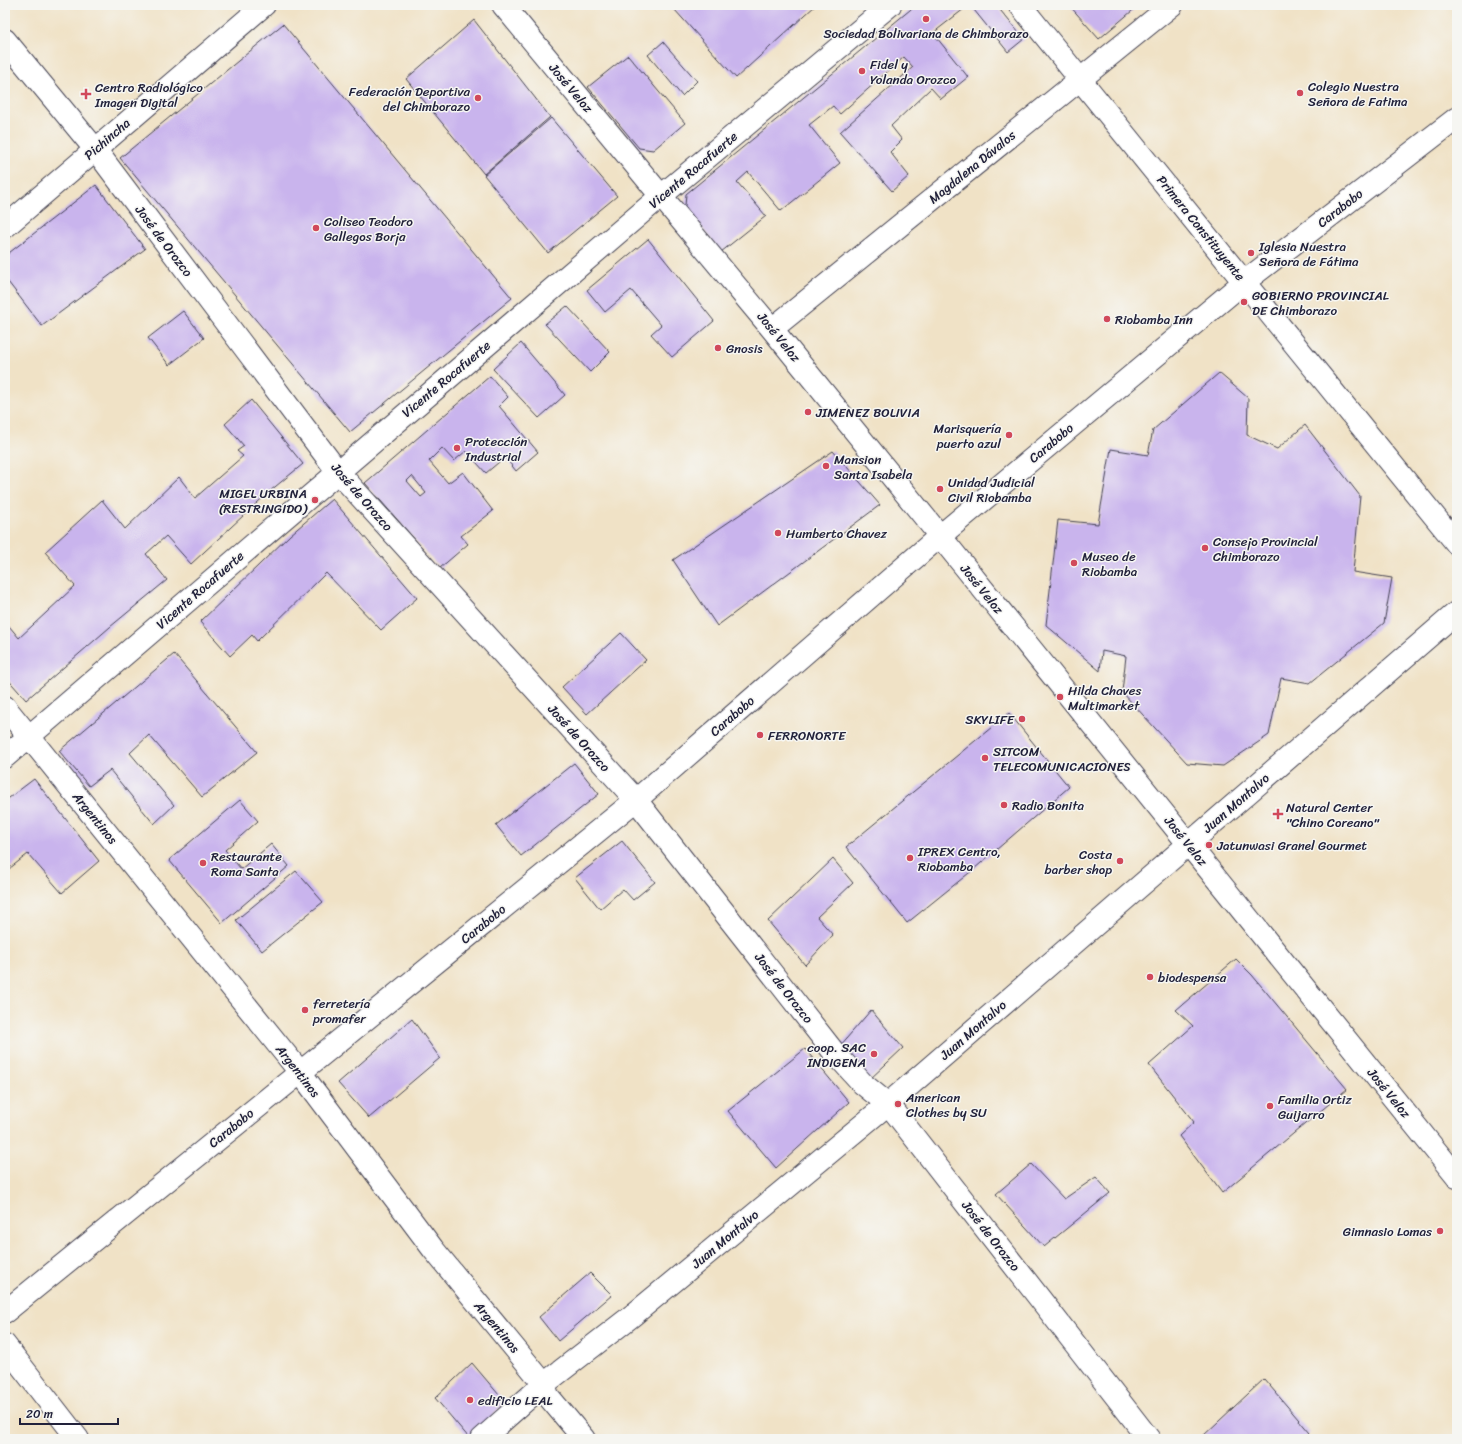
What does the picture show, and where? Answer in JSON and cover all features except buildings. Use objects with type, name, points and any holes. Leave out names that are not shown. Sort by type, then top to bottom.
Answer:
[{"type":"street","name":"Pichincha","points":[[5,227],[264,5]]},
{"type":"street","name":"José Veloz","points":[[503,5],[772,328],[1457,1177]]},
{"type":"street","name":"Vicente Rocafuerte","points":[[5,757],[661,196],[890,5]]},
{"type":"street","name":"Primera Constituyente","points":[[1020,5],[1457,544]]},
{"type":"street","name":"Magdalena Dávalos","points":[[772,328],[1172,5]]},
{"type":"street","name":"José de Orozco","points":[[5,40],[95,150],[338,472],[636,800],[833,1051],[863,1084],[888,1104],[1149,1439]]},
{"type":"street","name":"Carabobo","points":[[5,1312],[636,800],[940,536],[1244,282],[1457,118]]},
{"type":"street","name":"Juan Montalvo","points":[[482,1439],[544,1384],[633,1315],[888,1104],[1457,612]]},
{"type":"street","name":"Argentinos","points":[[5,707],[300,1072],[433,1249],[544,1384],[548,1396],[584,1439]]},
{"type":"street","points":[[5,1345],[78,1439]]},
{"type":"place","name":"Sociedad Bolivariana de Chimborazo","points":[[926,19]]},
{"type":"place","name":"Fidel y Yolanda Orozco","points":[[862,71]]},
{"type":"place","name":"Colegio Nuestra Señora de Fatima","points":[[1300,93]]},
{"type":"place","name":"Centro Radiológico Imagen Digital","points":[[86,94]]},
{"type":"place","name":"Federación Deportiva del Chimborazo","points":[[478,98]]},
{"type":"place","name":"Coliseo Teodoro Gallegos Borja","points":[[316,228]]},
{"type":"place","name":"Iglesia Nuestra Señora de Fátima","points":[[1251,253]]},
{"type":"place","name":"GOBIERNO PROVINCIAL DE Chimborazo","points":[[1244,302]]},
{"type":"place","name":"Riobamba Inn","points":[[1107,319]]},
{"type":"place","name":"Gnosis","points":[[718,348]]},
{"type":"place","name":"JIMENEZ BOLIVIA","points":[[808,412]]},
{"type":"place","name":"Marisquería puerto azul","points":[[1009,435]]},
{"type":"place","name":"Protección Industrial","points":[[457,448]]},
{"type":"place","name":"Mansion Santa Isabela","points":[[826,466]]},
{"type":"place","name":"Unidad Judicial Civil Riobamba","points":[[940,489]]},
{"type":"place","name":"MIGEL URBINA (RESTRINGIDO)","points":[[315,500]]},
{"type":"place","name":"Humberto Chavez","points":[[778,533]]},
{"type":"place","name":"Consejo Provincial Chimborazo","points":[[1205,548]]},
{"type":"place","name":"Museo de Riobamba","points":[[1074,563]]},
{"type":"place","name":"Hilda Chaves Multimarket","points":[[1060,697]]},
{"type":"place","name":"SKYLIFE","points":[[1022,719]]},
{"type":"place","name":"FERRONORTE","points":[[760,735]]},
{"type":"place","name":"SITCOM TELECOMUNICACIONES","points":[[985,758]]},
{"type":"place","name":"Radio Bonita","points":[[1004,805]]},
{"type":"place","name":"Natural Center \"Chino Coreano\"","points":[[1278,814]]},
{"type":"place","name":"Jatunwasi Granel Gourmet","points":[[1209,845]]},
{"type":"place","name":"IPREX Centro, Riobamba","points":[[910,858]]},
{"type":"place","name":"Costa barber shop","points":[[1120,861]]},
{"type":"place","name":"Restaurante Roma Santa","points":[[203,863]]},
{"type":"place","name":"biodespensa","points":[[1150,977]]},
{"type":"place","name":"ferretería promafer","points":[[305,1010]]},
{"type":"place","name":"coop. SAC INDIGENA","points":[[874,1054]]},
{"type":"place","name":"American Clothes by SU","points":[[898,1104]]},
{"type":"place","name":"Familia Ortiz Guijarro","points":[[1270,1106]]},
{"type":"place","name":"Gimnasio Lomas","points":[[1440,1231]]},
{"type":"place","name":"edificio LEAL","points":[[470,1400]]}]
